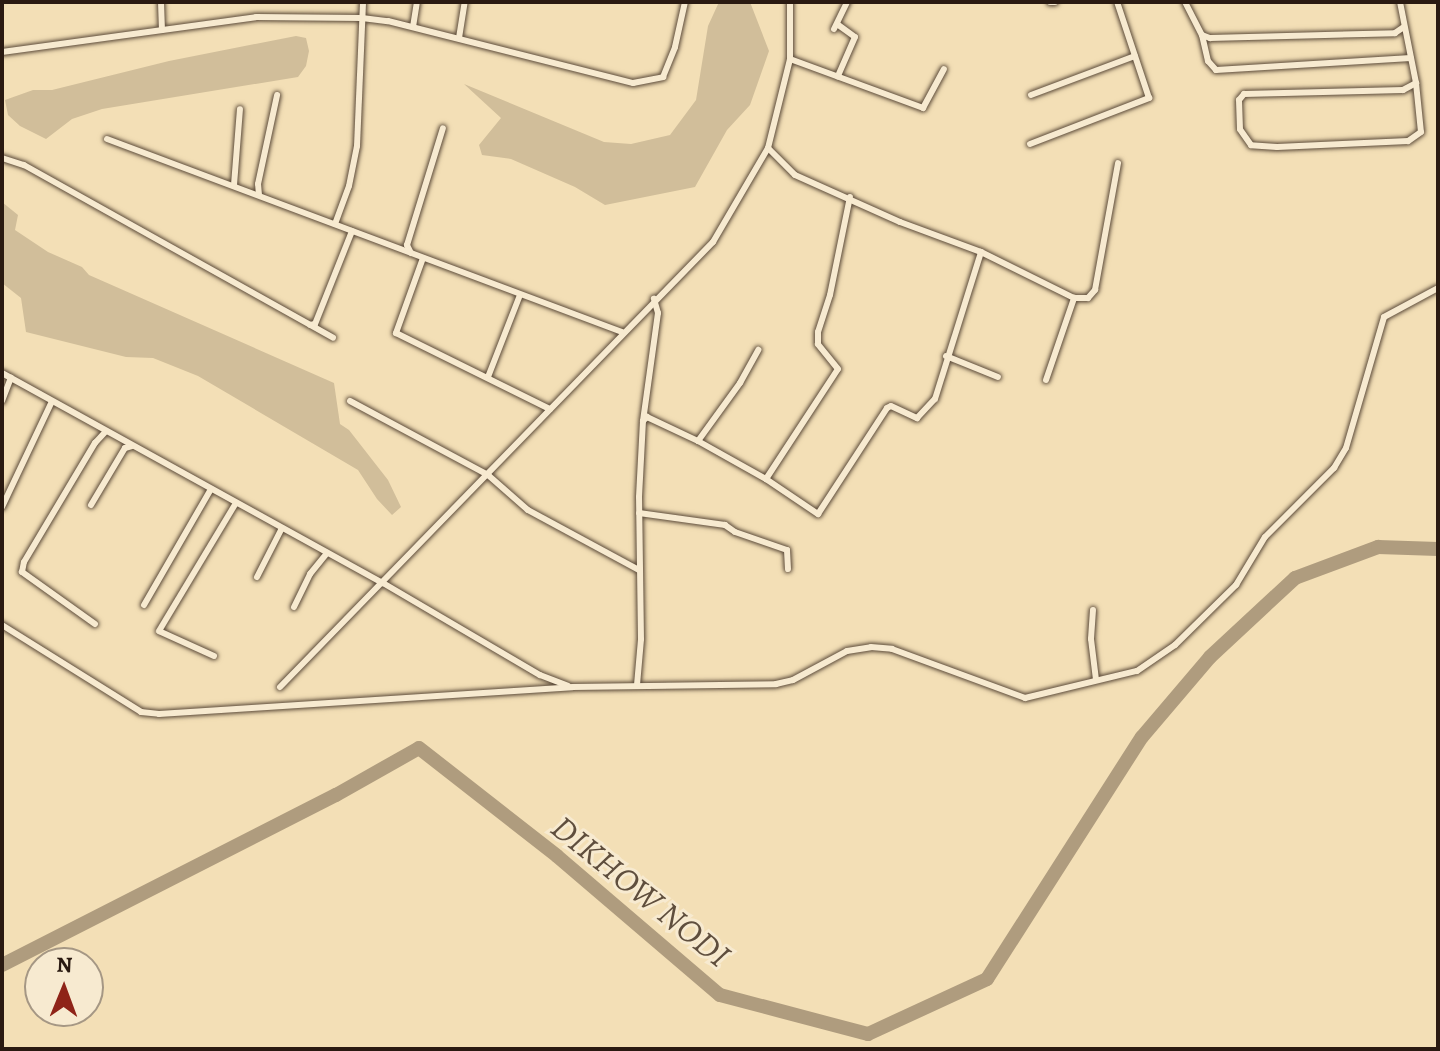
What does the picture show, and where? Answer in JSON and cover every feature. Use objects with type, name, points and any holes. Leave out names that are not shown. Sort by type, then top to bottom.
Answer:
[{"type":"street","points":[[161,2],[162,30]]},
{"type":"street","points":[[335,224],[349,186],[357,146],[363,2]]},
{"type":"street","points":[[413,27],[417,2]]},
{"type":"street","points":[[459,38],[465,2]]},
{"type":"street","points":[[2,52],[256,17],[362,18],[459,38],[633,83],[663,77],[675,47],[685,2]]},
{"type":"street","points":[[280,687],[488,475],[654,299],[713,242],[768,148],[790,59],[790,2]]},
{"type":"street","points":[[838,76],[855,37],[836,27],[847,2]]},
{"type":"street","points":[[1030,144],[1149,98],[1117,2]]},
{"type":"street","points":[[1185,2],[1202,35],[1208,61],[1216,70],[1411,58]]},
{"type":"street","points":[[1400,2],[1416,83],[1421,132],[1408,141],[1251,145],[1240,129],[1239,100],[1244,94],[1403,90],[1416,83]]},
{"type":"street","points":[[1202,35],[1210,38],[1395,33],[1404,27]]},
{"type":"street","points":[[1031,95],[1135,56]]},
{"type":"street","points":[[790,59],[923,108],[944,69]]},
{"type":"street","points":[[259,195],[258,184],[277,95]]},
{"type":"street","points":[[234,185],[240,109]]},
{"type":"street","points":[[411,253],[407,245],[443,128]]},
{"type":"street","points":[[107,139],[622,332]]},
{"type":"street","points":[[768,148],[795,175],[900,222],[981,252],[1074,298],[1088,298],[1095,290],[1118,163]]},
{"type":"street","points":[[2,158],[24,165],[333,338]]},
{"type":"street","points":[[766,479],[838,369],[818,344],[818,332],[830,295],[850,197]]},
{"type":"street","points":[[310,325],[315,324],[352,231]]},
{"type":"street","points":[[643,421],[647,417],[698,441],[766,479],[818,514],[887,408],[894,407],[914,418],[926,411],[937,396],[946,356],[981,252]]},
{"type":"street","points":[[423,258],[396,333],[550,409]]},
{"type":"street","points":[[2,625],[141,712],[159,714],[572,687],[776,684],[793,680],[847,651],[871,647],[892,649],[1025,698],[1137,671],[1161,656],[1236,585],[1265,537],[1334,468],[1346,448],[1384,317],[1438,288]]},
{"type":"street","points":[[488,377],[520,295]]},
{"type":"street","points":[[1046,380],[1074,298]]},
{"type":"street","points":[[637,685],[641,639],[639,513],[643,421],[658,313],[654,299]]},
{"type":"street","points":[[698,441],[740,383],[758,350]]},
{"type":"street","points":[[946,356],[998,377]]},
{"type":"street","points":[[2,373],[383,583],[540,675],[572,687]]},
{"type":"street","points":[[2,401],[11,378]]},
{"type":"street","points":[[2,507],[52,401]]},
{"type":"street","points":[[350,401],[488,475],[528,510],[639,570]]},
{"type":"street","points":[[95,624],[22,572],[24,562],[95,443],[106,431]]},
{"type":"street","points":[[91,505],[125,448],[132,446]]},
{"type":"street","points":[[144,605],[211,489]]},
{"type":"street","points":[[214,656],[159,631],[236,503]]},
{"type":"street","points":[[639,513],[725,525],[735,532],[787,550],[788,569]]},
{"type":"street","points":[[257,577],[282,528]]},
{"type":"street","points":[[294,607],[310,574],[327,553]]},
{"type":"street","points":[[1093,610],[1091,639],[1096,680]]},
{"type":"shaded area","points":[[719,2],[750,2],[769,51],[750,105],[727,130],[695,187],[605,205],[575,187],[511,159],[482,155],[479,145],[501,118],[464,84],[604,142],[631,144],[670,135],[696,100],[708,26]]},
{"type":"shaded area","points":[[296,36],[306,38],[309,51],[306,66],[298,77],[102,109],[72,119],[46,139],[20,126],[8,115],[5,100],[33,90],[52,90],[169,61]]},
{"type":"shaded area","points":[[2,202],[18,215],[15,230],[48,252],[82,267],[89,275],[334,383],[340,424],[349,430],[388,480],[401,507],[392,515],[358,470],[198,376],[153,358],[126,357],[26,332],[21,298],[2,283]]},
{"type":"waterway","name":"DIKHOW NODI","points":[[2,965],[336,795],[419,748],[557,856],[720,995],[868,1034],[987,979],[1142,737],[1210,657],[1295,578],[1378,547],[1438,549]]}]
